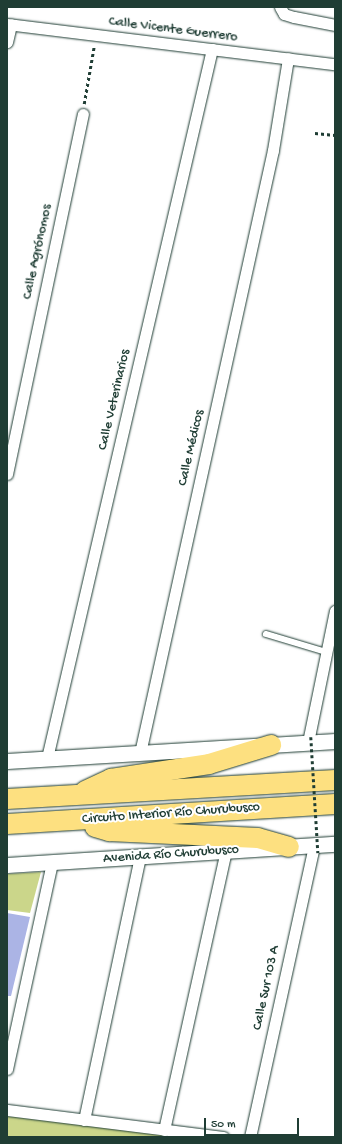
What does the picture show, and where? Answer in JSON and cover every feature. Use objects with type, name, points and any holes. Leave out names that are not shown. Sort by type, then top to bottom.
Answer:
[{"type":"highway","points":[[74,796],[111,779],[209,764],[271,745]]},
{"type":"highway","name":"Circuito Interior Río Churubusco","points":[[7,800],[335,780]]},
{"type":"highway","name":"Circuito Interior Río Churubusco","points":[[7,824],[335,804]]},
{"type":"highway","points":[[72,820],[109,831],[258,838],[289,847]]},
{"type":"main road","points":[[7,761],[271,745],[310,740],[335,741]]},
{"type":"main road","name":"Avenida Río Churubusco","points":[[7,865],[289,847],[316,849],[335,844]]},
{"type":"street","points":[[280,7],[284,14],[335,25]]},
{"type":"street","points":[[7,42],[9,24]]},
{"type":"street","name":"Calle Vicente Guerrero","points":[[9,24],[96,36],[335,64]]},
{"type":"street","name":"Calle Veterinarios","points":[[47,758],[212,49]]},
{"type":"street","name":"Calle Médicos","points":[[140,753],[273,150],[288,58]]},
{"type":"street","name":"Calle Agrónomos","points":[[7,474],[11,439],[83,114]]},
{"type":"street","points":[[310,740],[335,611]]},
{"type":"street","name":"Calle Sur 103 A","points":[[250,1137],[316,849]]},
{"type":"street","points":[[164,1130],[226,851]]},
{"type":"street","points":[[84,1120],[140,856]]},
{"type":"street","points":[[7,1069],[52,862]]},
{"type":"street","points":[[7,1110],[223,1137]]},
{"type":"lane","points":[[266,634],[326,652]]},
{"type":"path","points":[[83,114],[96,36]]},
{"type":"path","points":[[315,133],[335,136]]},
{"type":"path","points":[[310,740],[316,849]]},
{"type":"green space","points":[[41,872],[30,913],[7,910],[7,874]]},
{"type":"green space","points":[[7,1116],[180,1137],[7,1137]]},
{"type":"building","points":[[7,913],[30,917],[11,996],[7,996]]}]
